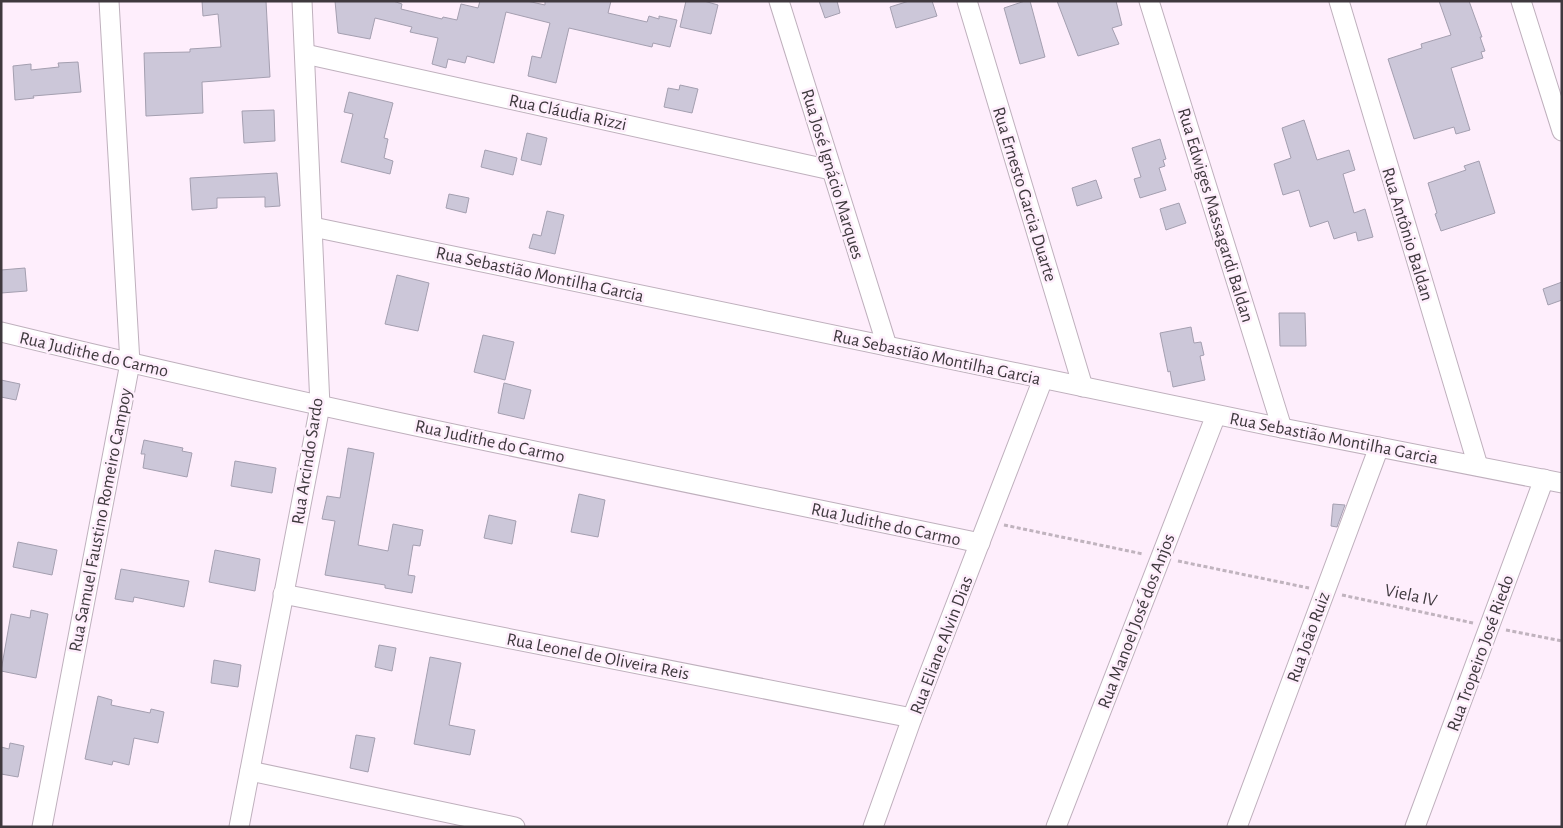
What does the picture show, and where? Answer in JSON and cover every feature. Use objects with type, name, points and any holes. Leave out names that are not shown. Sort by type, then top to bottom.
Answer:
[{"type":"street","name":"Rua Samuel Faustino Romeiro Campoy","points":[[42,827],[130,363],[109,1]]},
{"type":"street","name":"Rua Arcindo Sardo","points":[[239,827],[320,406],[302,1]]},
{"type":"street","name":"Rua José Ignácio Marques","points":[[779,1],[887,346]]},
{"type":"street","name":"Rua Ernesto Garcia Duarte","points":[[967,1],[1083,387]]},
{"type":"street","name":"Rua Edwiges Massagardi Baldan","points":[[1150,1],[1282,428]]},
{"type":"street","name":"Rua Antônio Baldan","points":[[1339,1],[1478,466]]},
{"type":"street","points":[[1522,1],[1562,131]]},
{"type":"street","name":"Rua Cláudia Rizzi","points":[[305,54],[831,170]]},
{"type":"street","name":"Rua Sebastião Montilha Garcia","points":[[313,227],[1216,415],[1553,481]]},
{"type":"street","name":"Rua Judithe do Carmo","points":[[1,332],[320,406],[980,543]]},
{"type":"street","name":"Rua Eliane Alvin Dias","points":[[873,827],[912,718],[1043,379]]},
{"type":"street","name":"Rua Manoel José dos Anjos","points":[[1056,827],[1216,415]]},
{"type":"street","name":"Rua João Ruiz","points":[[1237,827],[1379,447]]},
{"type":"street","name":"Rua Tropeiro José Riedo","points":[[1414,827],[1490,626],[1553,481]]},
{"type":"street","name":"Rua Leonel de Oliveira Reis","points":[[284,594],[912,718]]},
{"type":"street","points":[[250,771],[516,827]]},
{"type":"path","name":"Viela IV","points":[[1325,591],[1562,641]]},
{"type":"building","points":[[202,1],[266,1],[270,77],[202,82],[203,113],[146,116],[144,53],[190,52],[190,49],[221,47],[218,14],[203,16]]},
{"type":"building","points":[[335,1],[393,1],[402,4],[401,9],[442,19],[443,17],[457,20],[461,4],[478,8],[480,1],[527,1],[545,5],[545,1],[611,1],[608,13],[647,22],[649,16],[659,19],[659,16],[677,20],[670,47],[653,43],[652,47],[569,28],[556,83],[528,76],[532,56],[541,58],[550,23],[506,12],[494,63],[467,56],[465,63],[448,59],[446,68],[432,64],[438,38],[410,32],[412,27],[375,18],[370,39],[338,33]]},
{"type":"building","points":[[686,1],[704,1],[718,5],[711,34],[680,27]]},
{"type":"building","points":[[819,1],[837,1],[840,13],[825,18]]},
{"type":"building","points":[[909,1],[932,1],[937,16],[896,28],[890,7]]},
{"type":"building","points":[[1030,1],[1045,57],[1020,64],[1004,8]]},
{"type":"building","points":[[1057,1],[1116,1],[1122,25],[1112,28],[1119,44],[1078,56]]},
{"type":"building","points":[[1439,1],[1469,1],[1485,51],[1481,52],[1483,58],[1451,68],[1470,130],[1456,134],[1454,127],[1414,139],[1388,59],[1422,48],[1421,44],[1451,35]]},
{"type":"building","points":[[78,62],[81,92],[33,96],[34,98],[15,100],[13,66],[31,64],[31,70],[59,67],[58,63]]},
{"type":"building","points":[[680,85],[698,89],[692,113],[664,107],[668,88],[679,90]]},
{"type":"building","points":[[349,92],[393,103],[384,138],[388,139],[384,158],[393,161],[390,174],[341,162],[353,114],[344,112]]},
{"type":"building","points":[[274,110],[275,141],[244,143],[242,111]]},
{"type":"building","points":[[1304,120],[1317,160],[1349,150],[1355,170],[1343,174],[1354,213],[1365,209],[1373,237],[1358,241],[1356,232],[1334,239],[1328,221],[1310,227],[1299,190],[1283,195],[1274,164],[1291,158],[1282,128]]},
{"type":"building","points":[[527,133],[547,138],[541,165],[521,160]]},
{"type":"building","points":[[1160,139],[1166,159],[1163,160],[1165,166],[1159,168],[1166,190],[1140,198],[1134,179],[1141,177],[1132,148]]},
{"type":"building","points":[[485,150],[517,158],[513,175],[481,167]]},
{"type":"building","points":[[1479,161],[1495,213],[1441,231],[1428,183],[1466,170],[1464,166]]},
{"type":"building","points":[[277,173],[280,206],[265,207],[265,197],[217,198],[217,208],[192,210],[190,178]]},
{"type":"building","points":[[1096,180],[1102,198],[1077,206],[1072,188]]},
{"type":"building","points":[[449,194],[469,198],[466,213],[446,208]]},
{"type":"building","points":[[1179,203],[1186,223],[1166,230],[1160,209]]},
{"type":"building","points":[[547,211],[564,215],[555,254],[529,248],[533,234],[541,236]]},
{"type":"building","points":[[25,268],[27,291],[1,293],[1,270]]},
{"type":"building","points":[[397,275],[429,283],[418,331],[385,324]]},
{"type":"building","points":[[1562,282],[1562,300],[1548,305],[1543,289]]},
{"type":"building","points":[[1279,313],[1305,313],[1306,346],[1280,346]]},
{"type":"building","points":[[1191,327],[1194,343],[1201,342],[1204,355],[1200,356],[1205,380],[1173,387],[1160,333]]},
{"type":"building","points":[[483,335],[514,342],[505,380],[474,372]]},
{"type":"building","points":[[1,380],[20,384],[16,400],[1,397]]},
{"type":"building","points":[[504,383],[531,390],[524,419],[498,413]]},
{"type":"building","points":[[144,440],[183,448],[182,451],[192,453],[187,477],[143,468],[145,454],[141,454]]},
{"type":"building","points":[[348,448],[374,453],[358,545],[388,551],[393,524],[423,530],[420,546],[413,545],[408,575],[415,576],[412,593],[385,588],[385,585],[325,575],[335,521],[322,519],[327,496],[340,498]]},
{"type":"building","points":[[235,461],[276,468],[272,493],[231,486]]},
{"type":"building","points":[[579,494],[605,500],[598,537],[571,532]]},
{"type":"building","points":[[1333,504],[1345,505],[1337,527],[1331,526]]},
{"type":"building","points":[[489,515],[516,521],[512,544],[484,538]]},
{"type":"building","points":[[18,542],[57,550],[52,575],[13,567]]},
{"type":"building","points":[[215,550],[260,559],[255,591],[209,582]]},
{"type":"building","points":[[121,569],[189,581],[184,607],[134,597],[133,602],[115,599]]},
{"type":"building","points":[[31,610],[48,614],[36,678],[1,671],[11,614],[30,618]]},
{"type":"building","points":[[379,645],[396,648],[392,671],[375,667]]},
{"type":"building","points":[[430,657],[461,663],[449,725],[475,730],[470,755],[414,744]]},
{"type":"building","points":[[214,660],[241,665],[238,687],[211,683]]},
{"type":"building","points":[[98,696],[112,700],[111,705],[150,713],[151,709],[164,712],[158,743],[134,738],[129,765],[113,761],[112,765],[85,759]]},
{"type":"building","points":[[356,735],[375,738],[368,772],[350,768]]},
{"type":"building","points":[[10,743],[24,746],[18,777],[1,774],[1,747],[9,749]]}]
